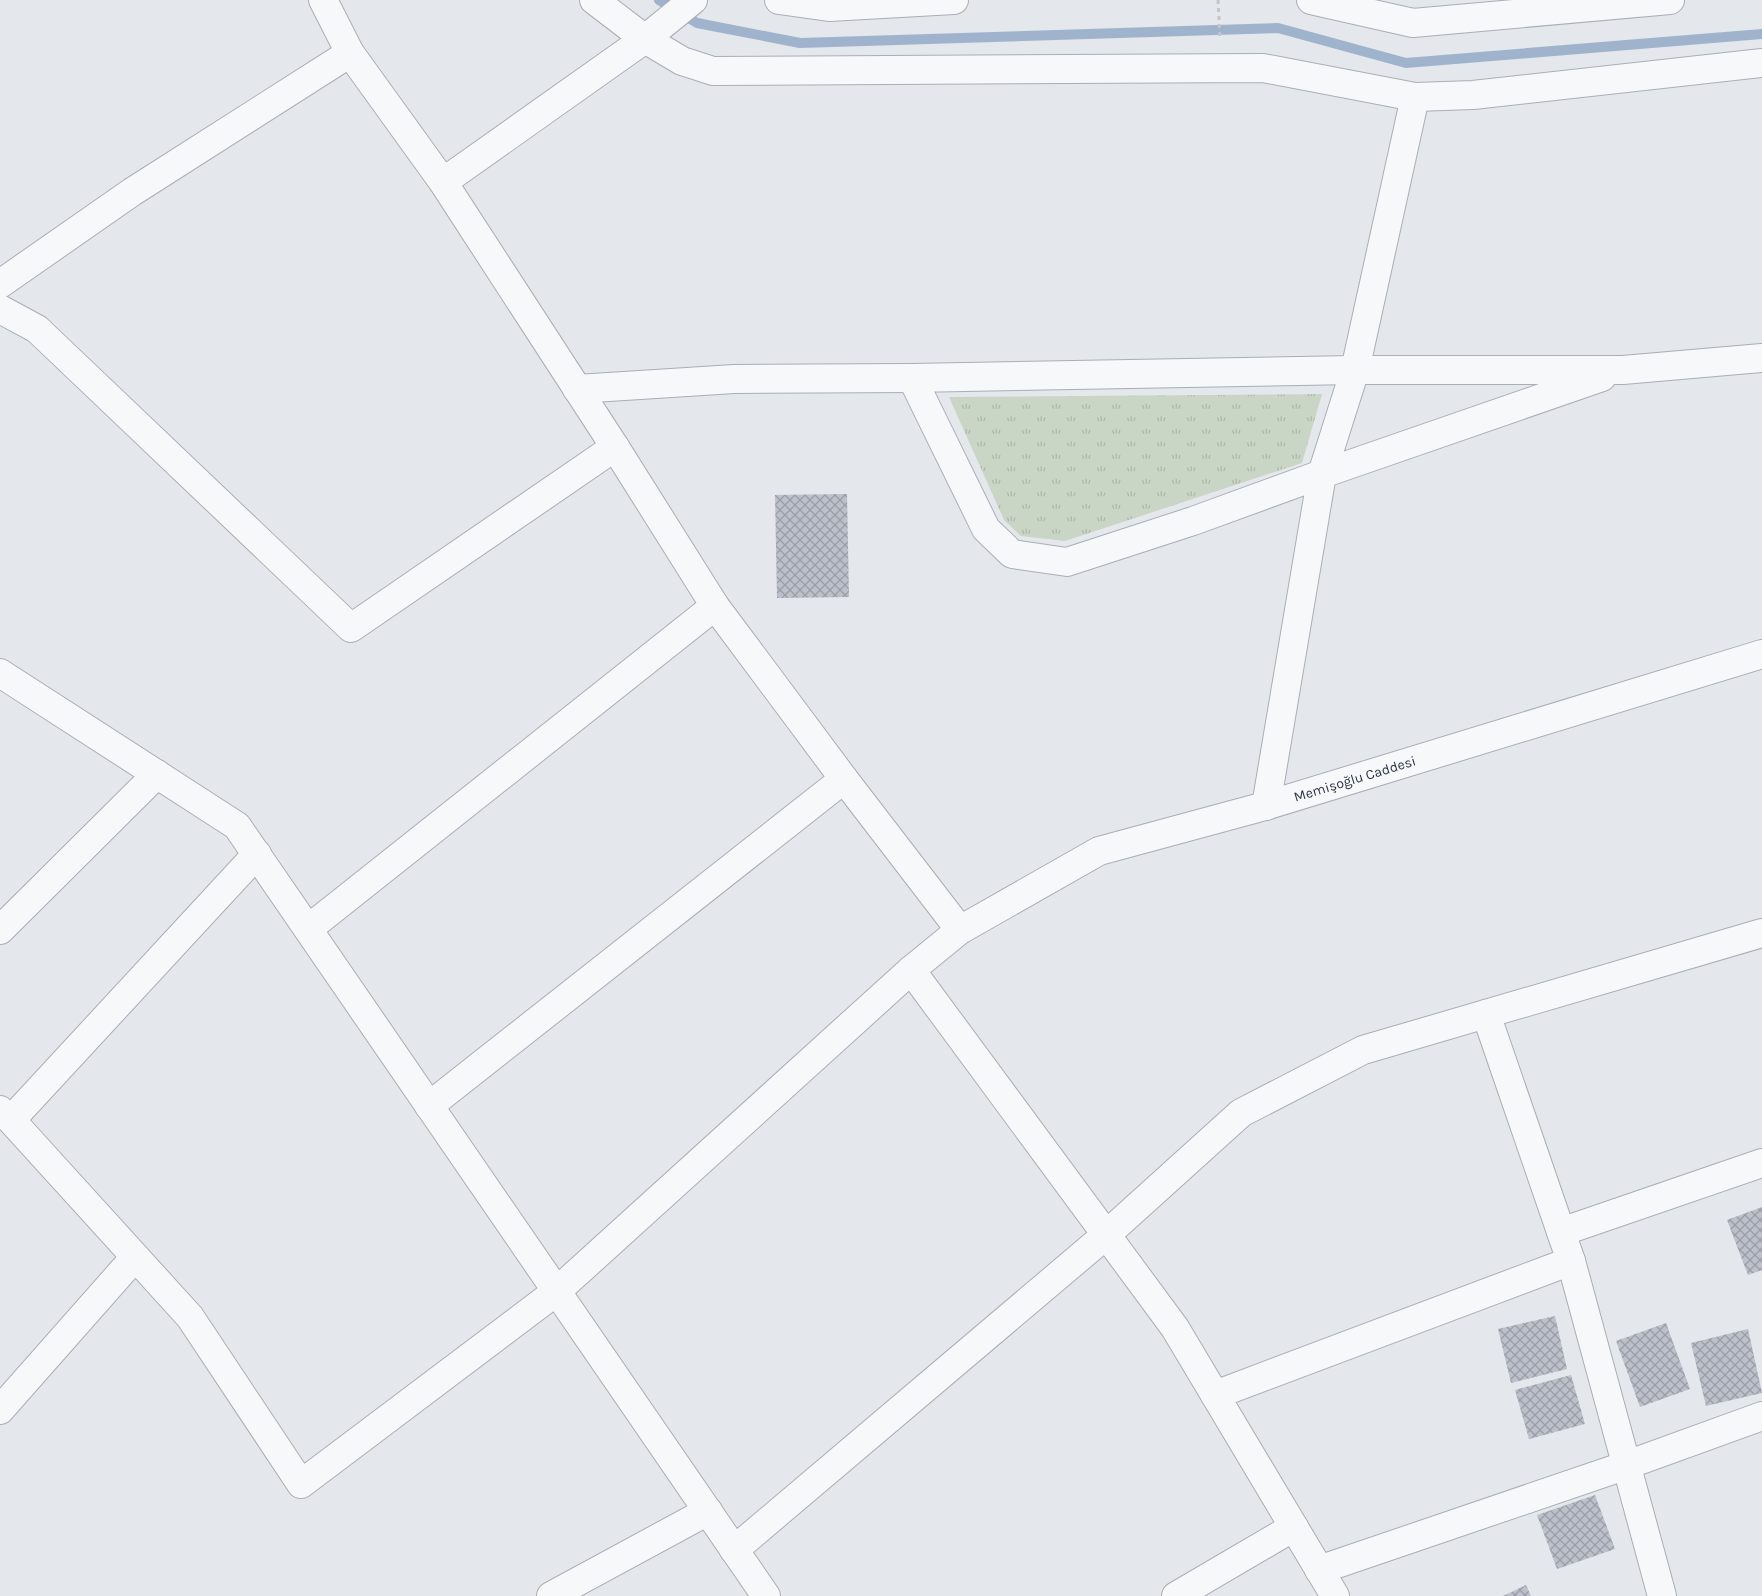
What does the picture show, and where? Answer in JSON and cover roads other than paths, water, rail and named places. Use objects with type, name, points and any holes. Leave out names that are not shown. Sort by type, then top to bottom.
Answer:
[{"type":"street","points":[[323,0],[350,53],[443,182],[615,447],[714,606],[960,930]]},
{"type":"street","points":[[594,0],[655,30],[682,61],[713,71],[1263,68],[1415,97],[1473,95],[1762,63]]},
{"type":"street","points":[[443,182],[655,30],[693,0]]},
{"type":"street","points":[[779,0],[828,7],[954,0]]},
{"type":"street","points":[[1311,0],[1414,23],[1670,0]]},
{"type":"street","points":[[0,284],[132,192],[350,53]]},
{"type":"street","points":[[1265,806],[1322,474],[1355,370],[1415,97]]},
{"type":"street","points":[[0,309],[37,329],[352,628],[615,447]]},
{"type":"street","points":[[577,389],[734,379],[912,378],[1355,370],[1623,370],[1762,358]]},
{"type":"street","points":[[912,378],[986,529],[1012,554],[1067,562],[1193,521],[1322,474],[1623,370]]},
{"type":"street","points":[[308,929],[714,606]]},
{"type":"street","name":"Memişoğlu Caddesi","points":[[135,1257],[190,1317],[301,1484],[557,1291],[911,970],[960,930],[1099,851],[1265,806],[1762,654]]},
{"type":"street","points":[[0,672],[237,826],[766,1596]]},
{"type":"street","points":[[0,930],[156,774]]},
{"type":"street","points":[[429,1106],[844,779]]},
{"type":"street","points":[[0,1410],[135,1257],[6,1115],[257,854]]},
{"type":"street","points":[[734,1550],[1106,1235],[1241,1113],[1363,1050],[1762,932]]},
{"type":"street","points":[[911,970],[1175,1328],[1335,1596]]},
{"type":"street","points":[[1486,1014],[1571,1261],[1662,1596]]},
{"type":"street","points":[[1561,1232],[1762,1163]]},
{"type":"street","points":[[1215,1395],[1571,1261]]},
{"type":"street","points":[[1319,1570],[1626,1465],[1762,1416]]},
{"type":"street","points":[[551,1596],[708,1511]]},
{"type":"street","points":[[1176,1596],[1294,1527]]},
{"type":"waterway","points":[[659,0],[697,23],[800,43],[1278,28],[1406,63],[1762,34]]}]
